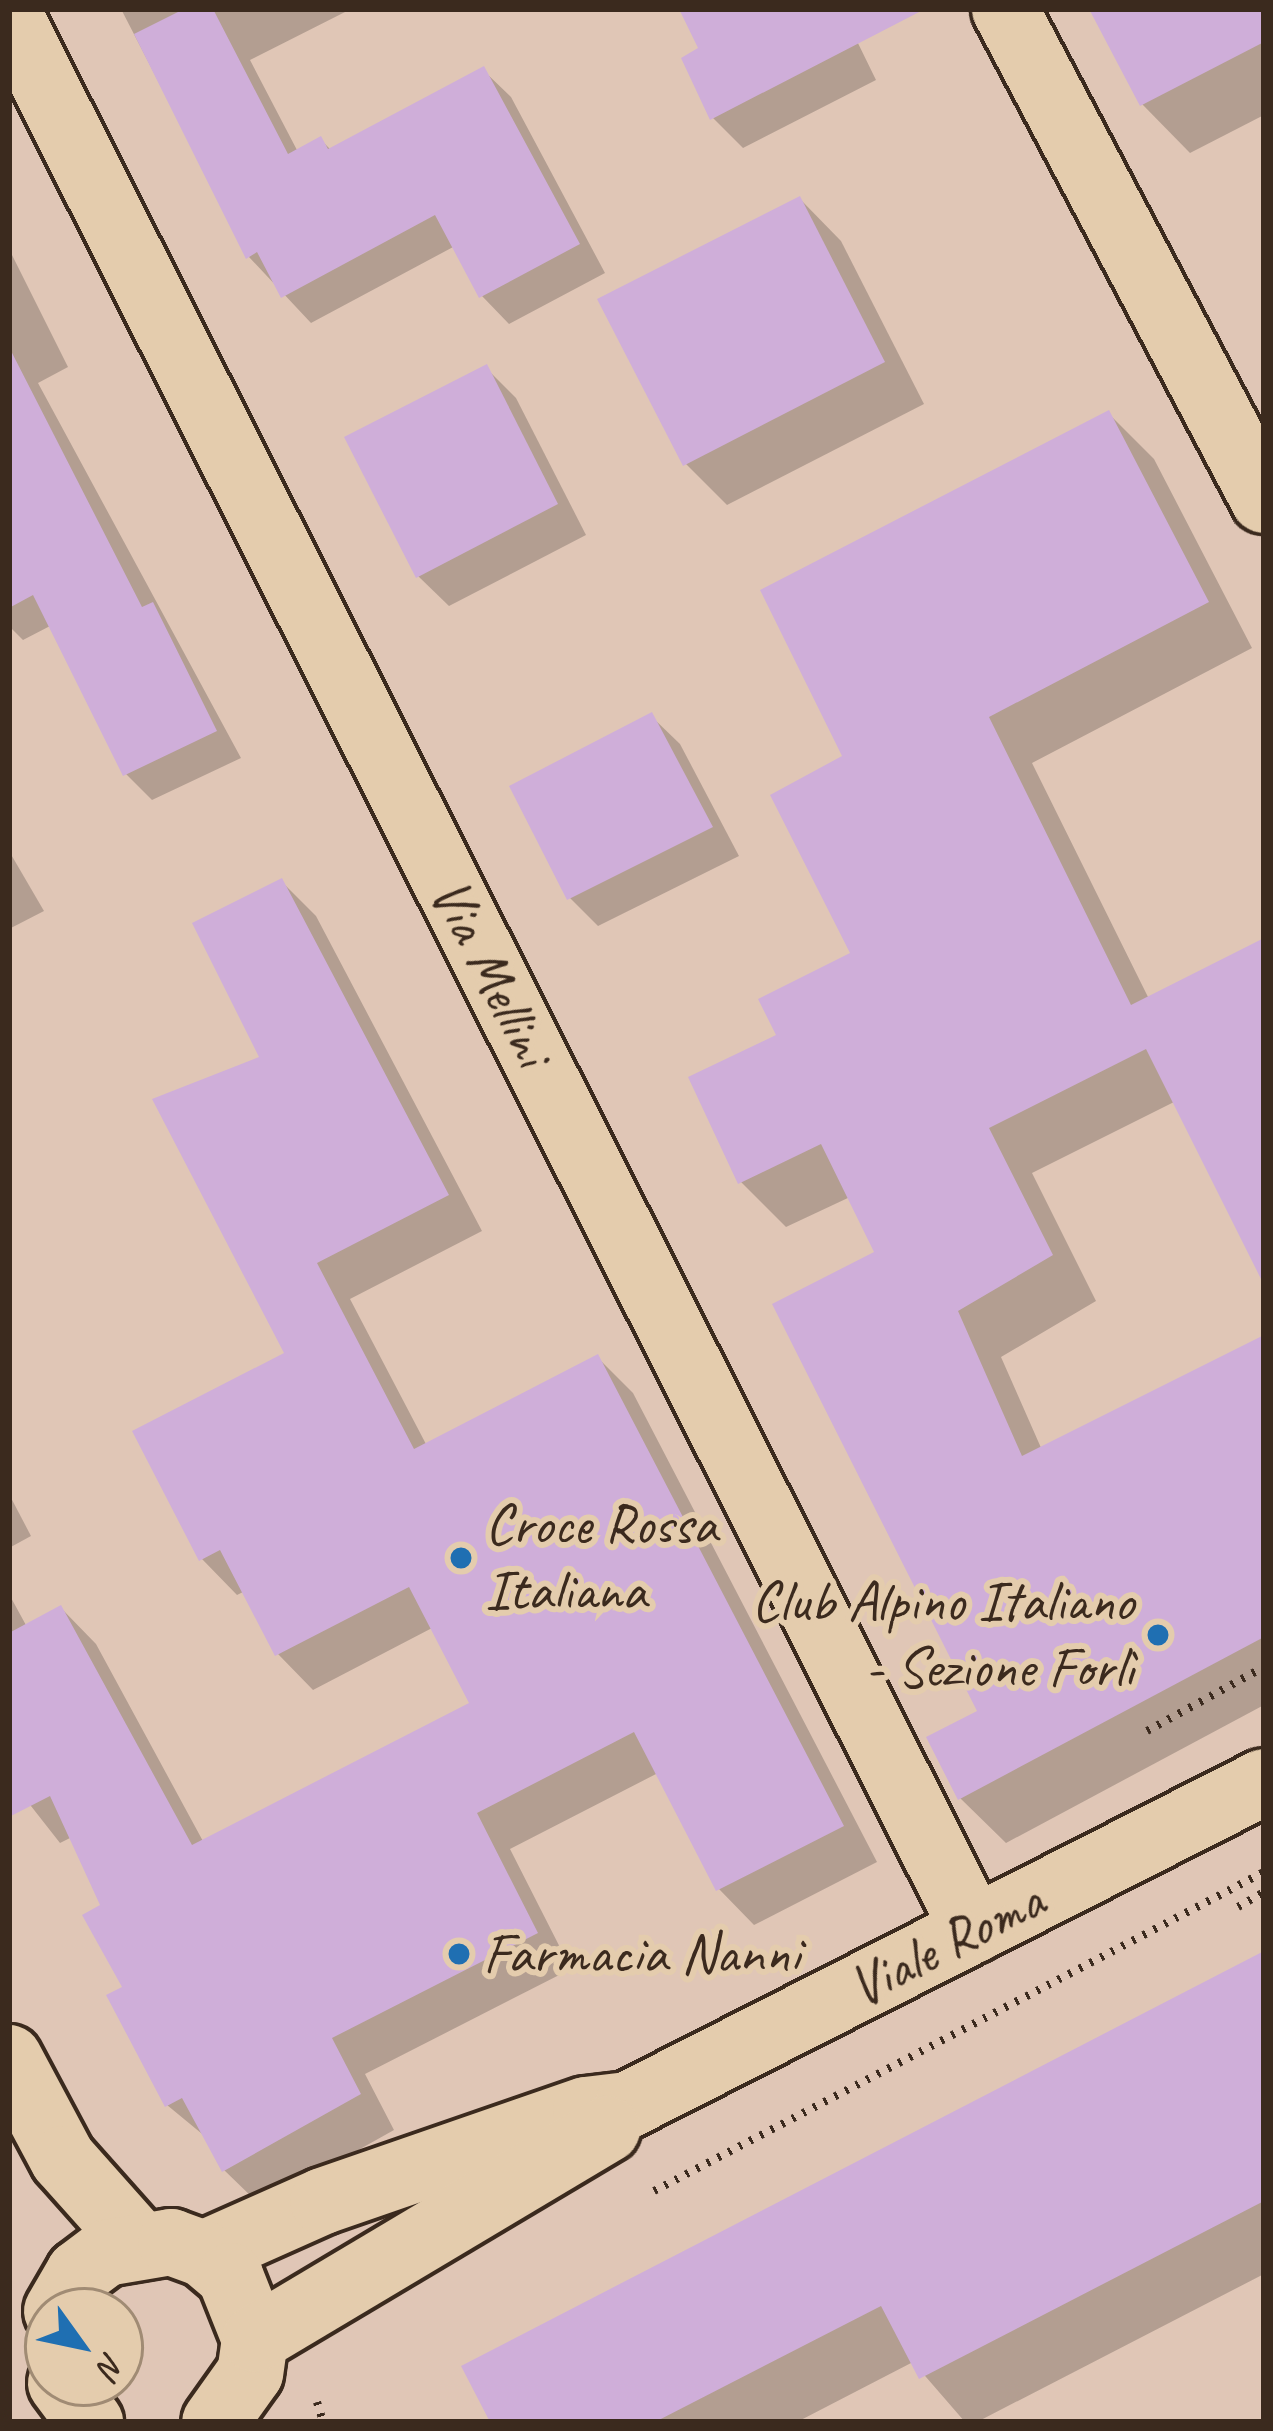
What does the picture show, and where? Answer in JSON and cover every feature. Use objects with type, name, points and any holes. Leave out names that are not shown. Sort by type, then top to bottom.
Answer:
[{"type":"street","points":[[1005,9],[1264,500]]},
{"type":"street","name":"Via Mellini","points":[[9,14],[974,1930]]},
{"type":"street","name":"Viale Roma","points":[[204,2254],[323,2201],[586,2110],[628,2105],[1264,1782]]},
{"type":"street","points":[[9,2058],[63,2159],[137,2242]]},
{"type":"street","name":"Viale Roma","points":[[255,2339],[599,2138],[628,2105]]},
{"type":"street","points":[[63,2159],[68,2287]]},
{"type":"street","points":[[75,2287],[137,2242],[171,2242],[204,2254],[248,2305],[255,2339],[250,2373],[215,2422]]},
{"type":"path","points":[[1147,1731],[1264,1666]]},
{"type":"path","points":[[645,2195],[1264,1872]]},
{"type":"path","points":[[1238,1907],[1264,1892]]},
{"type":"building","points":[[184,9],[213,9],[288,154],[321,136],[328,149],[484,66],[580,244],[479,298],[435,215],[281,298],[257,252],[246,259],[134,34]]},
{"type":"building","points":[[679,9],[925,9],[710,120],[681,58],[698,48]]},
{"type":"building","points":[[1089,9],[1264,9],[1264,42],[1140,106]]},
{"type":"building","points":[[800,196],[885,362],[683,466],[597,299]]},
{"type":"building","points":[[9,347],[142,607],[153,602],[217,731],[123,776],[33,595],[9,608]]},
{"type":"building","points":[[487,364],[558,504],[416,578],[344,437]]},
{"type":"building","points":[[1109,410],[1209,602],[989,717],[1131,1005],[1264,938],[1264,1285],[1146,1049],[989,1128],[1053,1255],[958,1311],[1022,1456],[1264,1335],[1264,1637],[958,1800],[926,1737],[977,1711],[772,1304],[874,1252],[821,1144],[738,1184],[688,1077],[776,1035],[758,999],[850,953],[770,795],[842,756],[760,590]]},
{"type":"building","points":[[652,712],[713,827],[567,900],[509,786]]},
{"type":"building","points":[[282,878],[449,1195],[317,1263],[414,1449],[598,1354],[844,1826],[716,1891],[634,1732],[477,1813],[538,1933],[332,2038],[361,2094],[222,2172],[182,2098],[165,2107],[106,1995],[122,1987],[82,1915],[100,1905],[50,1796],[9,1817],[9,1633],[61,1605],[192,1845],[469,1703],[409,1587],[275,1656],[220,1550],[199,1561],[132,1431],[284,1353],[152,1099],[259,1057],[192,923]]},
{"type":"building","points":[[1264,1951],[1264,2201],[919,2379],[881,2306],[655,2422],[490,2422],[461,2366]]},
{"type":"place","name":"Croce Rossa Italiana","points":[[461,1558]]},
{"type":"place","name":"Club Alpino Italiano - Sezione Forlì","points":[[1158,1635]]},
{"type":"place","name":"Farmacia Nanni","points":[[459,1954]]}]
